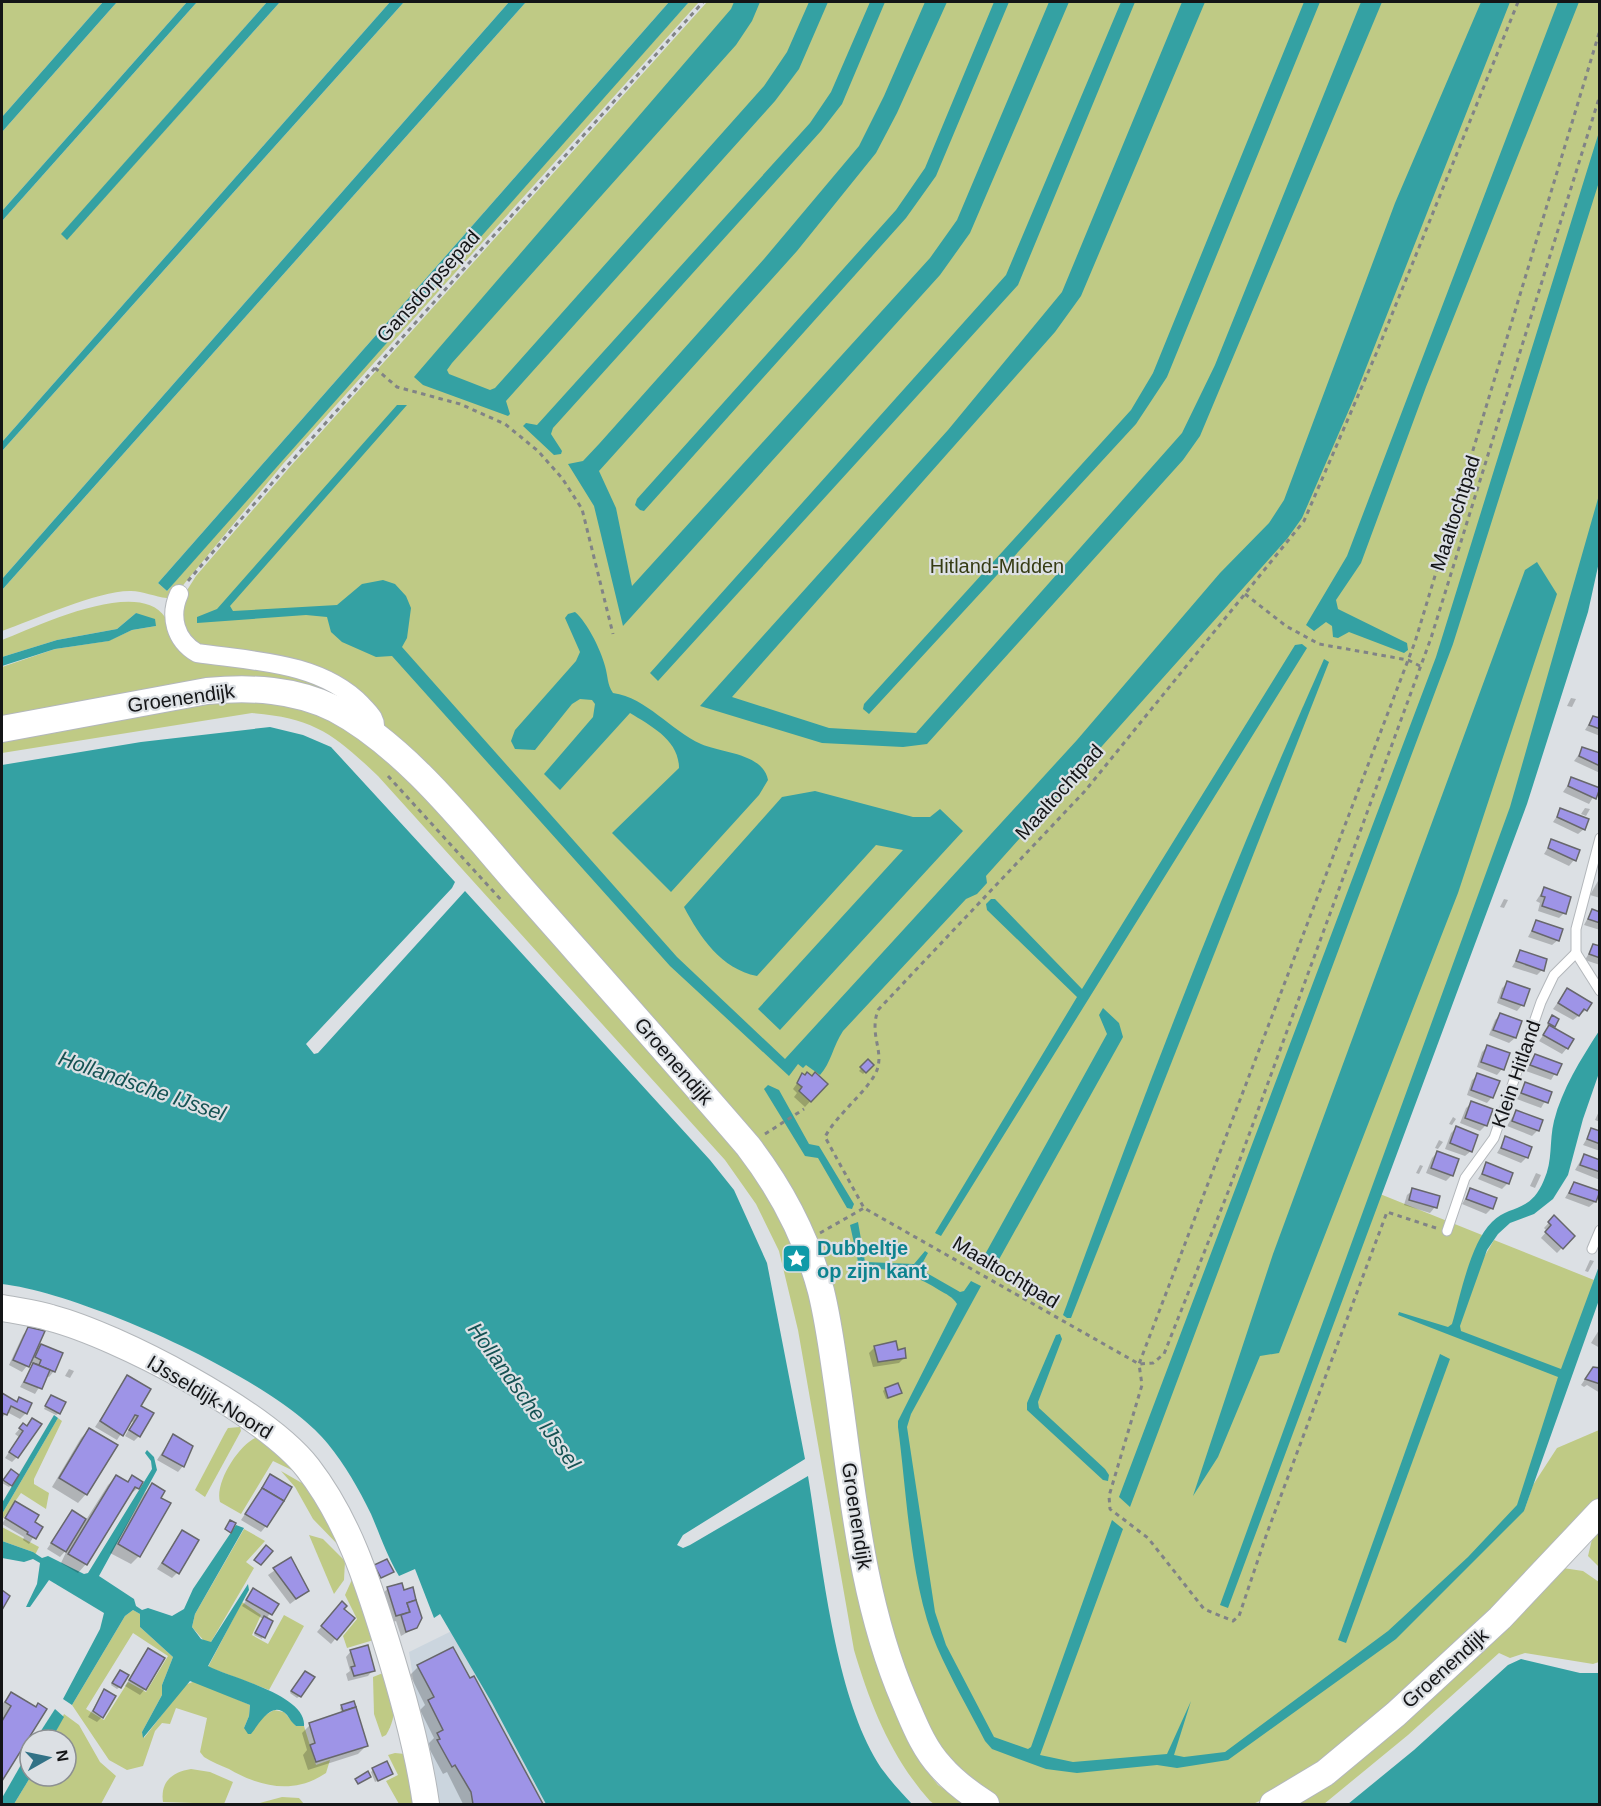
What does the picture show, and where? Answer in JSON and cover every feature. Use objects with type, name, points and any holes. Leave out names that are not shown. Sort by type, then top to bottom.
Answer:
[{"type":"street","points":[[179,594],[173,607],[175,625],[180,638],[188,648],[197,653],[278,664],[319,677],[340,688],[366,709],[375,722],[374,733]]},
{"type":"street","name":"Groenendijk","points":[[2,729],[207,691],[235,689],[284,692],[307,697],[333,708],[374,733],[403,759],[469,829],[708,1099],[769,1173],[803,1242],[821,1291],[864,1569],[875,1620],[895,1679],[919,1735],[939,1766],[962,1789],[986,1804]]},
{"type":"street","name":"IJsseldijk-Noord","points":[[2,1308],[52,1318],[159,1365],[266,1429],[307,1468],[346,1528],[368,1582],[414,1735],[426,1804]]},
{"type":"street","name":"Groenendijk","points":[[1274,1804],[1325,1773],[1396,1713],[1500,1618],[1599,1512]]},
{"type":"lane","points":[[1599,838],[1576,928],[1576,953],[1599,991]]},
{"type":"lane","name":"Klein Hitland","points":[[1447,1231],[1465,1178],[1494,1138],[1541,1002],[1554,975],[1576,953]]},
{"type":"lane","points":[[1592,1249],[1599,1230]]},
{"type":"path","name":"Gansdorpsepad","points":[[179,594],[239,520],[703,2]]},
{"type":"path","name":"Maaltochtpad","points":[[1518,2],[1371,365],[1304,521],[1085,790],[878,1010],[873,1025],[879,1058],[876,1072],[830,1126],[825,1137],[864,1208],[1019,1298],[1139,1364],[1153,1362],[1164,1354],[1228,1192],[1420,666],[1485,469],[1599,95]]},
{"type":"path","points":[[1447,1231],[1387,1212],[1267,1533],[1239,1616],[1233,1621],[1204,1609],[1148,1538],[1110,1509],[1109,1496],[1142,1385],[1139,1364],[1408,660],[1599,30]]},
{"type":"path","points":[[375,368],[397,387],[460,404],[505,424],[538,451],[562,478],[582,509],[613,634]]},
{"type":"path","points":[[1244,594],[1286,626],[1319,644],[1408,660],[1420,666]]},
{"type":"path","points":[[383,770],[511,910]]},
{"type":"path","points":[[765,1135],[804,1109]]},
{"type":"path","points":[[830,1228],[864,1208]]},
{"type":"shaded area","points":[[472,1621],[594,1804],[433,1804],[409,1652]]},
{"type":"green space","points":[[2,2],[103,2],[2,117]]},
{"type":"green space","points":[[117,2],[187,2],[2,211],[2,132]]},
{"type":"green space","points":[[197,2],[267,2],[62,234],[67,239],[280,2],[390,2],[2,442],[2,221]]},
{"type":"green space","points":[[404,2],[509,2],[2,579],[2,451]]},
{"type":"green space","points":[[526,2],[669,2],[158,583],[167,591],[285,450],[689,2],[699,2],[283,464],[175,595],[167,598],[136,591],[102,595],[2,631],[2,590]]},
{"type":"green space","name":"Hitland-Midden","points":[[707,2],[1599,2],[1599,517],[1508,832],[1380,1194],[1482,1235],[1474,1254],[1484,1257],[1494,1240],[1594,1280],[1524,1511],[1533,1485],[1557,1448],[1599,1430],[1599,1505],[1455,1652],[1292,1786],[1253,1804],[998,1804],[950,1769],[897,1671],[803,1223],[356,703],[287,689],[2,722],[2,667],[55,649],[108,641],[132,630],[156,626],[136,613],[117,629],[57,640],[2,657],[2,640],[61,616],[111,603],[133,602],[152,606],[165,617],[180,652],[208,659],[180,622],[184,595],[196,576],[289,468]]},
{"type":"green space","points":[[221,696],[303,703],[381,748],[737,1142],[796,1241],[815,1313],[895,1707],[922,1765],[938,1785],[966,1804],[934,1804],[930,1801],[893,1749],[868,1691],[854,1650],[798,1330],[779,1251],[756,1204],[725,1160],[378,776],[335,739],[308,724],[273,715],[252,713],[2,753],[2,730]]},
{"type":"green space","points":[[58,1418],[62,1421],[34,1479],[34,1484],[49,1493],[46,1509],[21,1493],[2,1520],[2,1514]]},
{"type":"green space","points":[[240,1427],[241,1431],[205,1497],[195,1490],[228,1428]]},
{"type":"green space","points":[[261,1436],[300,1474],[273,1461],[241,1514],[220,1502],[221,1484],[238,1453]]},
{"type":"green space","points":[[281,1471],[307,1486],[344,1551],[313,1519],[295,1487]]},
{"type":"green space","points":[[1599,1526],[1599,1567],[1588,1556],[1594,1531]]},
{"type":"green space","points":[[2,1527],[39,1547],[35,1555],[33,1552],[2,1541]]},
{"type":"green space","points":[[244,1529],[265,1541],[246,1562],[254,1568],[211,1642],[205,1642],[192,1627],[195,1614]]},
{"type":"green space","points":[[309,1535],[323,1539],[345,1561],[344,1580],[334,1594]]},
{"type":"green space","points":[[1563,1568],[1583,1571],[1599,1582],[1599,1662],[1593,1664],[1525,1653],[1510,1658],[1499,1653],[1408,1735],[1324,1804],[1289,1804]]},
{"type":"green space","points":[[355,1573],[377,1639],[347,1648],[343,1636],[357,1619],[345,1595]]},
{"type":"green space","points":[[242,1602],[261,1615],[252,1635],[268,1644],[284,1615],[304,1626],[269,1690],[208,1667]]},
{"type":"green space","points":[[133,1610],[140,1614],[140,1627],[173,1657],[162,1685],[162,1695],[142,1732],[144,1738],[185,1685],[195,1681],[250,1705],[249,1716],[244,1728],[274,1710],[284,1712],[296,1726],[304,1726],[316,1765],[330,1760],[326,1773],[314,1780],[289,1786],[265,1784],[241,1775],[207,1759],[200,1752],[207,1718],[176,1708],[170,1724],[162,1723],[155,1731],[143,1766],[127,1770],[109,1760],[72,1705],[125,1616]],"holes":[[[133,1633],[168,1656],[146,1692],[128,1682],[104,1720],[86,1709]]]},
{"type":"green space","points":[[388,1671],[394,1712],[390,1727],[386,1735],[382,1737],[374,1714],[373,1677]]},
{"type":"green space","points":[[64,1714],[79,1725],[100,1762],[116,1776],[101,1804],[14,1804],[24,1788],[78,1788],[78,1728],[57,1728]]},
{"type":"green space","points":[[405,1754],[418,1804],[399,1804],[386,1781],[398,1775],[388,1755]]},
{"type":"green space","points":[[191,1769],[210,1772],[233,1782],[224,1804],[163,1802],[164,1788],[169,1779],[179,1772]]},
{"type":"green space","points":[[282,1797],[299,1798],[304,1804],[256,1804]]},
{"type":"water","points":[[103,2],[117,2],[2,132],[2,117]]},
{"type":"water","points":[[187,2],[197,2],[2,221],[2,211]]},
{"type":"water","points":[[267,2],[280,2],[67,240],[61,234]]},
{"type":"water","points":[[390,2],[404,2],[2,451],[2,442]]},
{"type":"water","points":[[509,2],[526,2],[2,590],[2,579]]},
{"type":"water","points":[[669,2],[689,2],[167,591],[158,583]]},
{"type":"water","points":[[734,2],[760,2],[752,21],[736,45],[452,363],[447,370],[449,374],[490,390],[495,388],[764,86],[787,52],[809,2],[828,2],[799,69],[775,101],[506,401],[510,414],[508,416],[423,385],[414,377],[731,9]]},
{"type":"water","points":[[870,2],[885,2],[842,104],[821,131],[553,428],[551,434],[562,451],[561,454],[554,455],[523,426],[526,423],[537,425],[810,123],[831,92]]},
{"type":"water","points":[[925,2],[947,2],[897,113],[876,153],[797,251],[599,471],[616,508],[632,586],[930,258],[957,220],[1049,2],[1069,2],[970,233],[940,275],[623,626],[594,506],[568,464],[583,461],[599,444],[764,259],[859,146],[884,96]]},
{"type":"water","points":[[994,2],[1009,2],[936,176],[906,218],[644,511],[640,510],[635,505],[637,499],[896,210],[925,168]]},
{"type":"water","points":[[1121,2],[1135,2],[1018,285],[658,681],[650,673],[1006,275]]},
{"type":"water","points":[[1182,2],[1205,2],[1081,296],[1055,332],[732,697],[829,728],[916,733],[1182,433],[1215,365],[1361,2],[1382,2],[1200,436],[1183,460],[927,744],[903,747],[822,743],[700,706],[948,430],[1062,292]]},
{"type":"water","points":[[1304,2],[1320,2],[1167,377],[1136,424],[869,714],[863,709],[864,704],[1131,410],[1153,373]]},
{"type":"water","points":[[1481,2],[1510,2],[1355,396],[1302,518],[1287,539],[986,876],[987,883],[977,894],[966,899],[843,1031],[820,1075],[806,1065],[803,1068],[798,1064],[789,1076],[670,966],[392,656],[376,657],[342,642],[331,632],[327,617],[306,615],[197,623],[197,617],[217,609],[397,405],[407,405],[230,606],[233,611],[337,605],[362,584],[383,580],[395,584],[406,596],[411,608],[407,638],[402,647],[677,957],[785,1059],[1077,740],[1220,573],[1269,523],[1284,500],[1395,203]]},
{"type":"water","points":[[1558,2],[1579,2],[1426,387],[1361,563],[1336,600],[1338,609],[1407,643],[1408,650],[1404,653],[1349,632],[1338,638],[1333,637],[1332,626],[1326,622],[1314,631],[1306,625],[1347,556]]},
{"type":"water","points":[[1599,132],[1599,182],[1453,644],[1130,1507],[1119,1497],[1436,657]]},
{"type":"water","points":[[1599,495],[1599,562],[1588,612],[1527,804],[1228,1608],[1220,1605],[1510,807]]},
{"type":"water","points":[[1537,562],[1557,594],[1458,893],[1279,1353],[1260,1356],[1218,1457],[1193,1496],[1273,1254],[1525,570]]},
{"type":"water","points":[[575,612],[589,629],[597,645],[613,693],[637,701],[701,744],[750,759],[765,771],[768,780],[759,795],[671,892],[612,833],[679,768],[674,749],[662,735],[630,713],[560,790],[544,774],[593,717],[595,704],[592,700],[580,699],[572,704],[535,750],[515,749],[511,741],[515,730],[576,661],[580,652],[565,618],[568,614]]},
{"type":"water","points":[[136,613],[155,619],[156,626],[132,630],[109,641],[55,649],[2,666],[2,657],[57,640],[117,629]]},
{"type":"water","points":[[1302,644],[1307,648],[941,1236],[935,1233],[1077,997],[987,910],[986,904],[991,899],[995,899],[1082,989],[1295,645]]},
{"type":"water","points":[[1324,659],[1329,662],[1071,1318],[1067,1318],[1063,1315],[1188,985],[1254,821]]},
{"type":"water","name":"Hollandsche IJssel","points":[[270,727],[303,735],[331,747],[455,882],[452,888],[306,1044],[314,1054],[318,1053],[465,891],[710,1160],[734,1190],[767,1263],[805,1459],[683,1535],[677,1545],[683,1548],[690,1545],[808,1476],[833,1631],[842,1672],[854,1710],[868,1744],[885,1773],[912,1804],[546,1804],[492,1703],[440,1614],[434,1618],[415,1569],[399,1576],[362,1495],[328,1444],[303,1419],[267,1393],[176,1343],[80,1304],[37,1291],[2,1284],[2,765],[141,742]]},
{"type":"water","points":[[815,791],[913,817],[930,817],[940,809],[963,831],[780,1030],[758,1009],[903,850],[876,845],[757,976],[744,972],[722,959],[705,940],[684,907],[782,797]]},
{"type":"water","points":[[1103,1008],[1119,1023],[1123,1037],[992,1272],[983,1267],[983,1258],[1107,1034],[1099,1015]]},
{"type":"water","points":[[1599,1031],[1599,1073],[1583,1119],[1568,1175],[1553,1199],[1534,1214],[1510,1223],[1498,1234],[1487,1250],[1460,1326],[1461,1331],[1561,1369],[1599,1266],[1599,1300],[1524,1511],[1396,1639],[1228,1760],[1177,1768],[1157,1765],[1077,1773],[1046,1769],[992,1749],[985,1741],[954,1683],[928,1622],[915,1568],[898,1427],[898,1421],[957,1304],[947,1294],[910,1276],[859,1266],[850,1225],[858,1222],[865,1262],[914,1264],[925,1251],[928,1253],[923,1262],[925,1272],[960,1292],[964,1291],[971,1281],[981,1286],[911,1414],[907,1427],[935,1612],[946,1645],[994,1737],[1028,1749],[1031,1747],[1112,1520],[1123,1529],[1040,1755],[1073,1762],[1167,1754],[1191,1701],[1174,1755],[1184,1757],[1225,1752],[1388,1631],[1468,1557],[1517,1505],[1558,1377],[1398,1315],[1399,1312],[1448,1327],[1452,1324],[1467,1270],[1484,1231],[1499,1216],[1532,1198],[1544,1180],[1549,1166],[1557,1109],[1573,1074]]},
{"type":"water","points":[[768,1085],[779,1090],[809,1144],[819,1146],[854,1204],[852,1209],[847,1208],[818,1158],[805,1156],[764,1089]]},
{"type":"water","points":[[1060,1334],[1062,1339],[1038,1402],[1039,1408],[1105,1469],[1109,1475],[1108,1481],[1103,1480],[1027,1410],[1027,1403],[1056,1335]]},
{"type":"water","points":[[1440,1354],[1450,1359],[1346,1643],[1338,1640]]},
{"type":"water","points":[[54,1415],[58,1418],[2,1514],[2,1503]]},
{"type":"water","points":[[147,1450],[154,1457],[157,1470],[99,1576],[134,1599],[136,1606],[142,1610],[148,1608],[172,1616],[184,1609],[193,1589],[236,1525],[244,1528],[195,1614],[192,1627],[201,1639],[211,1642],[248,1584],[249,1590],[208,1666],[266,1689],[294,1705],[302,1715],[304,1726],[296,1726],[287,1715],[276,1710],[266,1715],[251,1734],[248,1734],[244,1728],[249,1716],[250,1705],[190,1681],[143,1738],[142,1732],[162,1695],[162,1685],[173,1657],[140,1627],[140,1614],[133,1610],[125,1616],[72,1705],[63,1699],[100,1629],[104,1613],[49,1580],[30,1607],[26,1607],[37,1584],[40,1563],[33,1559],[24,1562],[2,1558],[2,1541],[33,1552],[42,1558],[48,1556],[84,1574],[88,1573],[152,1469],[151,1461],[145,1453]]},
{"type":"water","points":[[1521,1659],[1580,1673],[1599,1673],[1599,1804],[1348,1804],[1414,1750],[1508,1665]]},
{"type":"water","points":[[55,1709],[64,1717],[58,1728],[43,1728]]},
{"type":"water","points":[[18,1770],[18,1788],[24,1788],[14,1804],[2,1804],[2,1798]]},
{"type":"building","points":[[1593,716],[1600,718],[1600,729],[1589,725]]},
{"type":"building","points":[[1582,747],[1600,753],[1600,766],[1579,756]]},
{"type":"building","points":[[1571,777],[1600,788],[1596,799],[1568,786]]},
{"type":"building","points":[[1560,808],[1589,819],[1585,830],[1557,817]]},
{"type":"building","points":[[1551,839],[1580,850],[1576,861],[1548,848]]},
{"type":"building","points":[[1544,887],[1571,897],[1566,914],[1542,906],[1545,897],[1541,896]]},
{"type":"building","points":[[1592,909],[1600,912],[1600,923],[1588,919]]},
{"type":"building","points":[[1536,920],[1563,929],[1559,941],[1532,931]]},
{"type":"building","points":[[1593,944],[1600,946],[1600,958],[1589,954]]},
{"type":"building","points":[[1520,950],[1547,959],[1544,971],[1516,961]]},
{"type":"building","points":[[1507,981],[1530,989],[1524,1006],[1501,998]]},
{"type":"building","points":[[1567,988],[1592,1003],[1587,1011],[1584,1009],[1579,1016],[1558,1003]]},
{"type":"building","points":[[1500,1013],[1522,1021],[1516,1038],[1493,1030]]},
{"type":"building","points":[[1552,1015],[1559,1019],[1555,1027],[1548,1023]]},
{"type":"building","points":[[1549,1025],[1574,1039],[1568,1049],[1543,1035]]},
{"type":"building","points":[[1487,1045],[1510,1053],[1504,1070],[1481,1062]]},
{"type":"building","points":[[1535,1054],[1562,1064],[1557,1075],[1530,1065]]},
{"type":"building","points":[[868,1059],[874,1065],[866,1073],[860,1067]]},
{"type":"building","points":[[807,1072],[812,1076],[815,1072],[828,1084],[811,1102],[799,1091],[802,1087],[797,1083],[802,1073],[805,1075]]},
{"type":"building","points":[[1477,1073],[1500,1081],[1493,1098],[1471,1090]]},
{"type":"building","points":[[1525,1082],[1552,1092],[1548,1103],[1521,1093]]},
{"type":"building","points":[[1471,1101],[1493,1109],[1487,1126],[1465,1118]]},
{"type":"building","points":[[1516,1110],[1543,1120],[1539,1131],[1512,1121]]},
{"type":"building","points":[[1456,1126],[1478,1135],[1472,1152],[1450,1143]]},
{"type":"building","points":[[1591,1128],[1600,1131],[1600,1144],[1587,1139]]},
{"type":"building","points":[[1505,1136],[1532,1147],[1528,1158],[1501,1148]]},
{"type":"building","points":[[1437,1151],[1459,1159],[1453,1176],[1431,1168]]},
{"type":"building","points":[[1584,1154],[1600,1160],[1600,1172],[1580,1165]]},
{"type":"building","points":[[1486,1162],[1513,1173],[1509,1184],[1482,1174]]},
{"type":"building","points":[[1574,1182],[1600,1191],[1596,1202],[1569,1193]]},
{"type":"building","points":[[1412,1188],[1440,1196],[1437,1208],[1409,1200]]},
{"type":"building","points":[[1470,1188],[1497,1198],[1493,1209],[1466,1199]]},
{"type":"building","points":[[1554,1215],[1575,1236],[1563,1249],[1545,1232],[1551,1225],[1548,1222]]},
{"type":"building","points":[[28,1327],[45,1331],[29,1367],[13,1360]]},
{"type":"building","points":[[896,1341],[898,1350],[905,1348],[906,1358],[878,1362],[874,1346]]},
{"type":"building","points":[[41,1344],[63,1353],[55,1372],[33,1363],[39,1365],[41,1360],[35,1357]]},
{"type":"building","points":[[33,1363],[50,1370],[42,1389],[24,1382]]},
{"type":"building","points":[[1593,1367],[1600,1368],[1600,1384],[1585,1379]]},
{"type":"building","points":[[127,1375],[151,1389],[141,1406],[154,1413],[140,1437],[129,1430],[138,1416],[135,1415],[123,1436],[100,1421]]},
{"type":"building","points":[[898,1383],[902,1393],[888,1398],[885,1388]]},
{"type":"building","points":[[2,1393],[17,1402],[19,1397],[32,1403],[27,1414],[11,1406],[7,1415],[2,1413]]},
{"type":"building","points":[[51,1395],[66,1402],[60,1414],[45,1406]]},
{"type":"building","points":[[32,1418],[42,1424],[18,1458],[9,1452],[23,1431],[19,1428],[23,1423],[27,1426]]},
{"type":"building","points":[[89,1428],[118,1445],[87,1495],[59,1478]]},
{"type":"building","points":[[173,1434],[193,1446],[184,1467],[162,1455]]},
{"type":"building","points":[[11,1469],[19,1475],[12,1486],[3,1480]]},
{"type":"building","points":[[270,1474],[292,1487],[284,1501],[262,1488]]},
{"type":"building","points":[[116,1475],[128,1482],[132,1475],[143,1482],[139,1489],[135,1487],[87,1565],[68,1554]]},
{"type":"building","points":[[152,1483],[165,1491],[161,1498],[171,1503],[140,1557],[118,1544]]},
{"type":"building","points":[[262,1488],[284,1501],[267,1527],[245,1514]]},
{"type":"building","points":[[15,1501],[39,1515],[35,1522],[43,1527],[36,1539],[5,1518]]},
{"type":"building","points":[[72,1510],[86,1519],[66,1552],[51,1543]]},
{"type":"building","points":[[230,1520],[236,1523],[231,1533],[225,1529]]},
{"type":"building","points":[[182,1530],[199,1540],[179,1574],[162,1563]]},
{"type":"building","points":[[266,1545],[273,1551],[261,1565],[254,1560]]},
{"type":"building","points":[[291,1557],[309,1591],[296,1599],[273,1568]]},
{"type":"building","points":[[387,1559],[394,1572],[381,1578],[374,1565]]},
{"type":"building","points":[[402,1583],[404,1590],[413,1587],[416,1600],[407,1603],[410,1612],[396,1616],[387,1587]]},
{"type":"building","points":[[253,1588],[279,1604],[272,1615],[246,1600]]},
{"type":"building","points":[[2,1590],[10,1596],[2,1610]]},
{"type":"building","points":[[416,1600],[422,1618],[417,1628],[406,1632],[401,1615],[410,1612],[407,1603]]},
{"type":"building","points":[[342,1601],[347,1606],[344,1609],[355,1618],[337,1640],[321,1626]]},
{"type":"building","points":[[264,1616],[273,1621],[265,1638],[255,1633]]},
{"type":"building","points":[[368,1645],[375,1671],[354,1676],[351,1667],[355,1666],[350,1650]]},
{"type":"building","points":[[453,1647],[470,1678],[474,1676],[543,1804],[473,1804],[471,1792],[455,1765],[452,1767],[437,1740],[440,1739],[437,1733],[443,1730],[428,1700],[434,1697],[417,1665]]},
{"type":"building","points":[[148,1648],[165,1658],[146,1690],[129,1680]]},
{"type":"building","points":[[120,1670],[129,1675],[121,1688],[112,1683]]},
{"type":"building","points":[[305,1671],[315,1677],[301,1697],[291,1691]]},
{"type":"building","points":[[104,1689],[116,1696],[103,1718],[93,1711]]},
{"type":"building","points":[[11,1692],[36,1707],[38,1703],[47,1709],[35,1728],[18,1728],[18,1755],[2,1781],[2,1721],[11,1706],[5,1702]]},
{"type":"building","points":[[354,1701],[356,1707],[343,1711],[341,1705]]},
{"type":"building","points":[[356,1707],[368,1746],[316,1762],[310,1745],[315,1743],[309,1723]]},
{"type":"building","points":[[387,1761],[393,1774],[378,1781],[372,1768]]},
{"type":"building","points":[[368,1771],[371,1777],[358,1784],[355,1779]]},
{"type":"place","name":"Dubbeltje op zijn kant","points":[[796,1259]]}]
